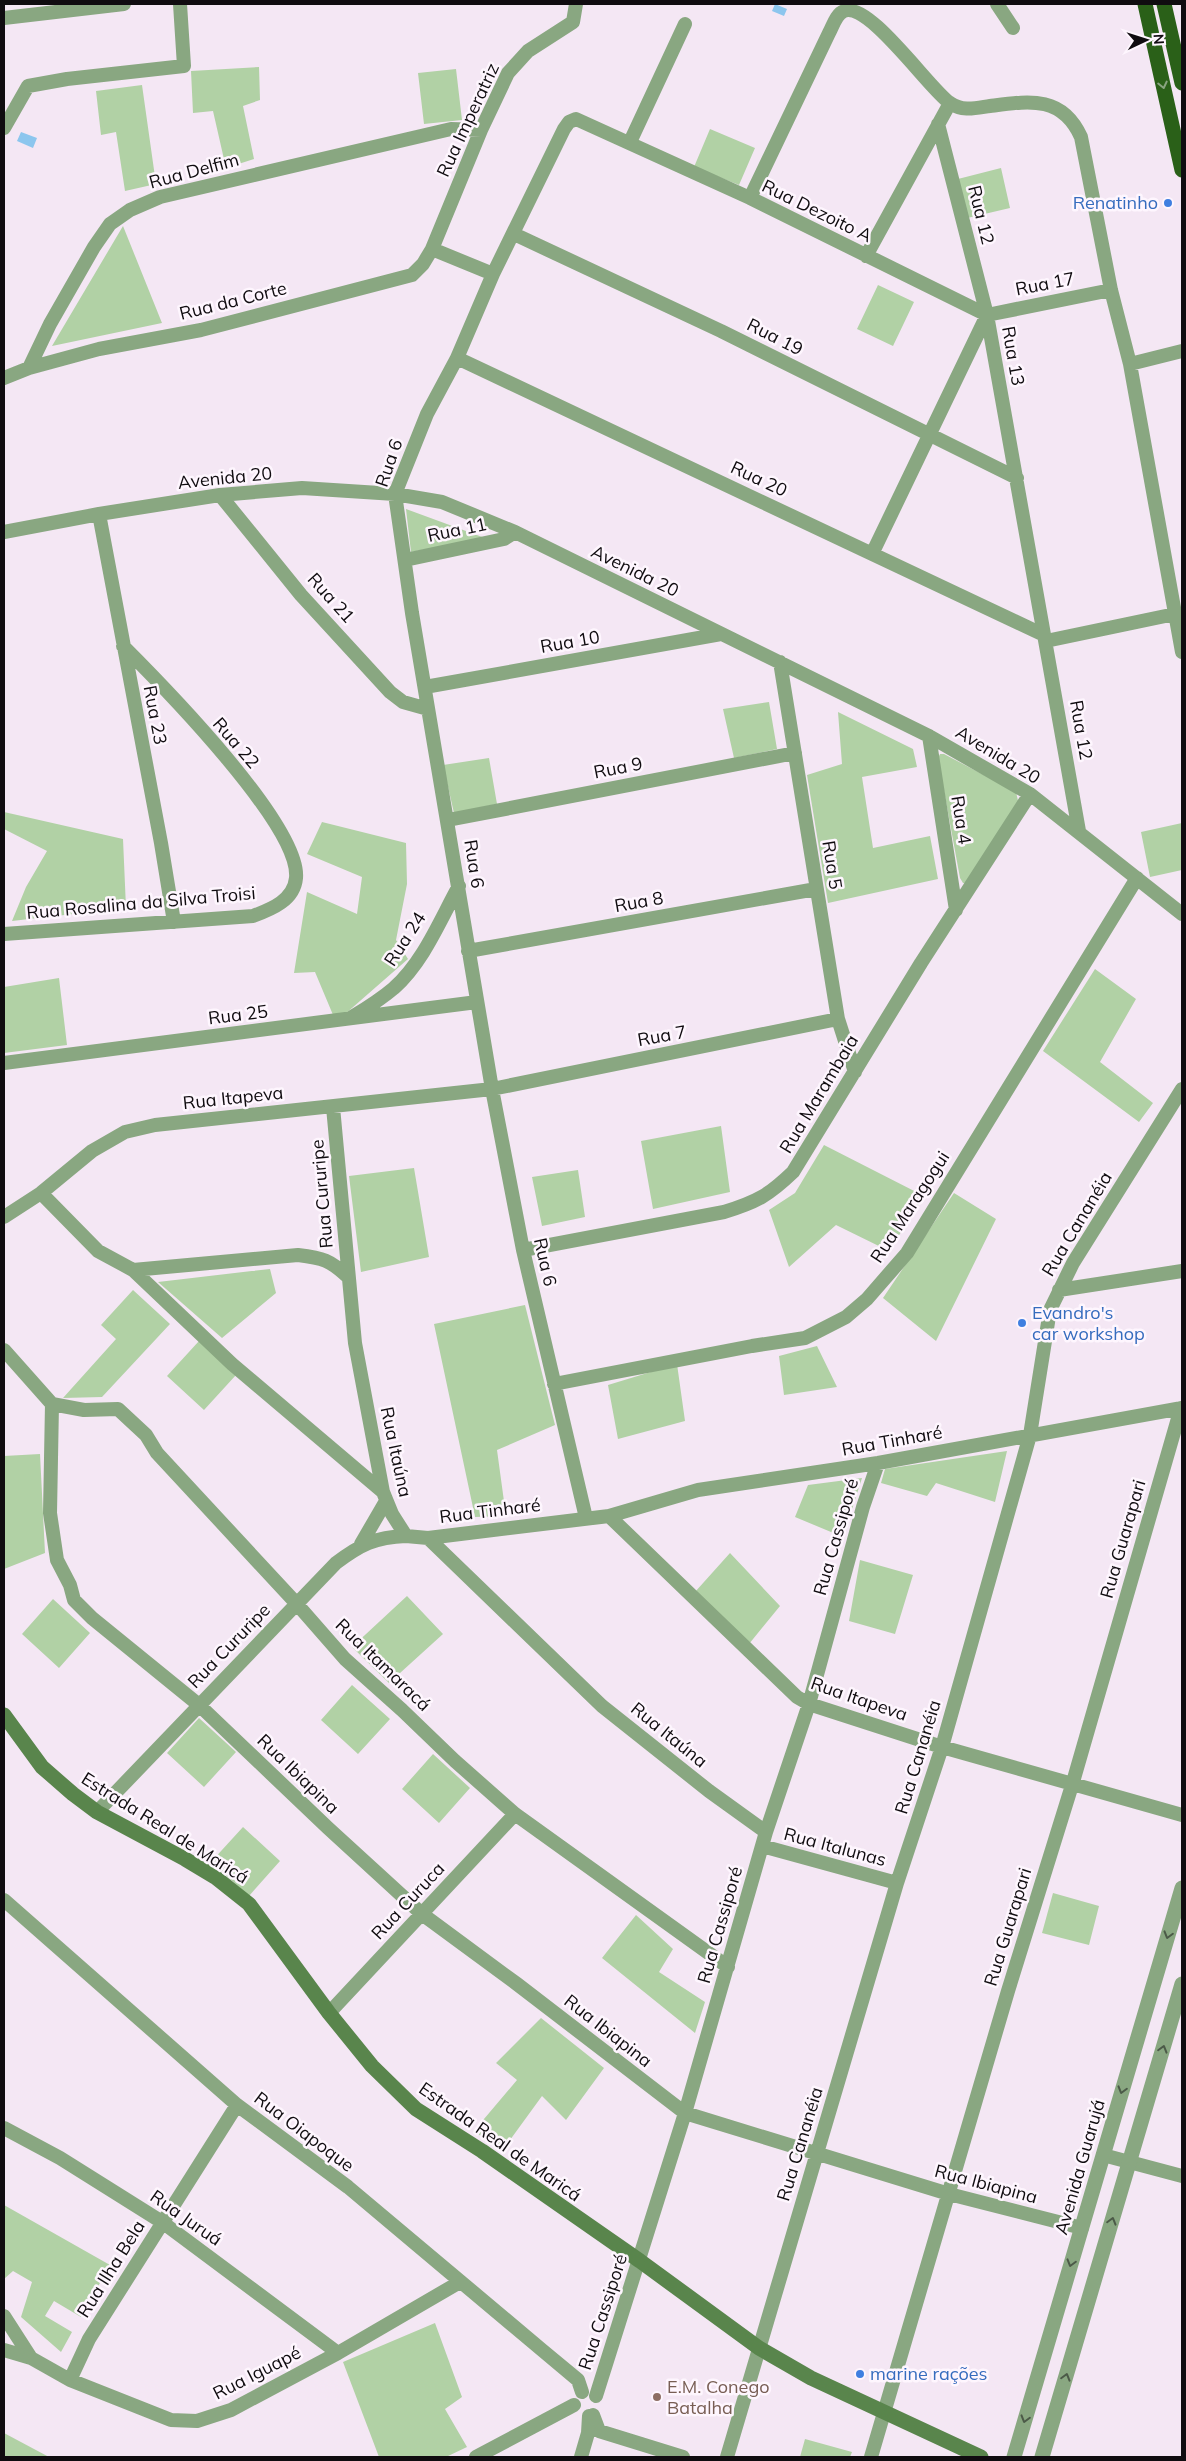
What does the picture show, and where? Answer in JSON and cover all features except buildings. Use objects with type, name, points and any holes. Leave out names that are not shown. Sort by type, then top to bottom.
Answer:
[{"type":"highway","points":[[1145,4],[1182,170]]},
{"type":"highway","points":[[1164,4],[1182,83]]},
{"type":"main road","name":"Estrada Real de Maricá","points":[[4,1715],[42,1767],[97,1812],[186,1859],[237,1893],[249,1904],[329,2013],[372,2066],[416,2109],[482,2151],[640,2261],[759,2348],[811,2378],[981,2457]]},
{"type":"street","points":[[4,18],[124,4]]},
{"type":"street","points":[[4,128],[28,86],[67,79],[184,66],[180,4]]},
{"type":"street","name":"Rua Imperatriz","points":[[432,249],[481,130],[514,64],[537,44],[568,27],[573,22],[576,4]]},
{"type":"street","points":[[997,4],[1013,28]]},
{"type":"street","points":[[750,198],[839,14],[846,10],[860,13],[906,55],[950,103],[977,110],[1032,102],[1046,104],[1066,113],[1074,122],[1081,137],[1111,290],[1130,364],[1182,652]]},
{"type":"street","points":[[630,142],[685,24]]},
{"type":"street","points":[[866,256],[950,103]]},
{"type":"street","name":"Rua Dezoito A","points":[[514,234],[569,122],[576,119],[750,198],[987,315]]},
{"type":"street","name":"Rua 12","points":[[938,124],[987,315]]},
{"type":"street","name":"Rua Delfim","points":[[29,368],[50,324],[94,247],[110,224],[130,210],[160,197],[260,172],[451,129],[481,130]]},
{"type":"street","name":"Rua 6","points":[[514,234],[493,274],[457,358],[427,414],[395,494],[424,687],[492,1089],[523,1250],[586,1518]]},
{"type":"street","name":"Rua 19","points":[[514,234],[721,331],[1017,478]]},
{"type":"street","points":[[432,249],[493,274]]},
{"type":"street","name":"Rua da Corte","points":[[29,368],[99,349],[201,330],[394,282],[412,275],[423,264],[432,249]]},
{"type":"street","name":"Rua 17","points":[[987,315],[1111,290]]},
{"type":"street","name":"Rua 13","points":[[872,554],[927,434],[987,315]]},
{"type":"street","name":"Rua 13","points":[[987,315],[1045,638]]},
{"type":"street","points":[[1130,364],[1182,351]]},
{"type":"street","name":"Rua 20","points":[[457,358],[1045,638]]},
{"type":"street","points":[[4,378],[29,368]]},
{"type":"street","name":"Avenida 20","points":[[4,532],[99,514],[220,495],[302,488],[395,494],[442,502],[515,532],[929,736],[1030,794],[1182,914]]},
{"type":"street","name":"Rua 21","points":[[220,495],[301,595],[390,692],[403,702],[428,709]]},
{"type":"street","name":"Rua 23","points":[[99,514],[174,922]]},
{"type":"street","name":"Rua 11","points":[[405,560],[504,538],[515,532]]},
{"type":"street","points":[[1045,638],[1175,614]]},
{"type":"street","name":"Rua 10","points":[[424,687],[721,634]]},
{"type":"street","name":"Rua 12","points":[[1045,638],[1079,831]]},
{"type":"street","name":"Rua 22","points":[[123,646],[156,679],[229,760],[266,808],[295,859],[296,879]]},
{"type":"street","name":"Rua 5","points":[[780,662],[838,1019],[855,1072]]},
{"type":"street","name":"Rua 4","points":[[929,736],[956,910]]},
{"type":"street","name":"Rua 9","points":[[448,820],[795,753]]},
{"type":"street","name":"Rua Marambaia","points":[[523,1250],[724,1212],[754,1203],[774,1190],[794,1172],[1030,794]]},
{"type":"street","name":"Rua Maragogui","points":[[554,1384],[752,1346],[805,1338],[846,1316],[867,1299],[907,1253],[1137,878]]},
{"type":"street","name":"Rua Rosalina da Silva Troisi","points":[[4,934],[254,916],[275,908],[290,894],[296,879]]},
{"type":"street","name":"Rua 24","points":[[348,1020],[395,987],[412,968],[424,952],[458,886]]},
{"type":"street","name":"Rua 8","points":[[468,952],[816,889]]},
{"type":"street","name":"Rua 25","points":[[4,1063],[478,1002]]},
{"type":"street","name":"Rua 7","points":[[492,1089],[838,1019]]},
{"type":"street","name":"Rua Itapeva","points":[[4,1217],[41,1193],[92,1151],[125,1132],[155,1125],[492,1089]]},
{"type":"street","name":"Rua Cananéia","points":[[727,2457],[897,1883],[942,1747],[1030,1435],[1050,1310],[1074,1263],[1182,1089]]},
{"type":"street","name":"Rua Cururipe","points":[[333,1107],[348,1277]]},
{"type":"street","points":[[41,1193],[98,1251],[134,1270],[232,1364],[384,1496],[361,1544]]},
{"type":"street","points":[[134,1270],[298,1255],[320,1257],[332,1262],[348,1277]]},
{"type":"street","points":[[1060,1290],[1182,1271]]},
{"type":"street","name":"Rua Itaúna","points":[[348,1277],[355,1343],[384,1496],[406,1536]]},
{"type":"street","points":[[4,1350],[52,1404]]},
{"type":"street","name":"Rua Itamaracá","points":[[52,1404],[84,1410],[118,1409],[146,1435],[157,1453],[296,1603],[345,1660],[515,1814],[728,1967]]},
{"type":"street","name":"Rua Ibiapina","points":[[52,1404],[50,1513],[57,1560],[70,1585],[74,1600],[92,1618],[200,1704],[328,1828],[422,1914],[517,1984],[685,2113],[949,2194],[1082,2228]]},
{"type":"street","name":"Rua Tinharé","points":[[609,1516],[698,1490],[878,1464],[1182,1408]]},
{"type":"street","name":"Rua Guarapari","points":[[871,2457],[1182,1408]]},
{"type":"street","name":"Rua Cassiporé","points":[[596,2396],[685,2113],[766,1832],[809,1704],[863,1507],[878,1464]]},
{"type":"street","points":[[586,1518],[609,1516]]},
{"type":"street","name":"Rua Itapeva","points":[[609,1516],[797,1697],[809,1704],[942,1747],[1072,1782],[1182,1815]]},
{"type":"street","name":"Rua Tinharé","points":[[428,1538],[586,1518]]},
{"type":"street","points":[[406,1536],[428,1538]]},
{"type":"street","name":"Rua Cururipe","points":[[97,1812],[336,1563],[361,1544],[380,1539],[406,1536]]},
{"type":"street","name":"Rua Itaúna","points":[[428,1538],[602,1706],[709,1791],[766,1832]]},
{"type":"street","name":"Rua Curuca","points":[[329,2013],[515,1814]]},
{"type":"street","name":"Rua Italunas","points":[[762,1846],[897,1883]]},
{"type":"street","name":"Avenida Guarujá","points":[[1014,2457],[1182,1888]]},
{"type":"street","name":"Rua Oiapoque","points":[[4,1900],[236,2105],[348,2187],[578,2380],[582,2392]]},
{"type":"street","points":[[1042,2457],[1182,1984]]},
{"type":"street","name":"Rua Ilha Bela","points":[[70,2380],[88,2340],[236,2105]]},
{"type":"street","name":"Rua Juruá","points":[[4,2128],[60,2158],[162,2222],[338,2353]]},
{"type":"street","points":[[1104,2155],[1182,2176]]},
{"type":"street","name":"Rua Iguapé","points":[[4,2350],[31,2358],[70,2380],[171,2420],[197,2421],[231,2410],[338,2353],[460,2282]]},
{"type":"street","points":[[4,2316],[31,2358]]},
{"type":"street","name":"Rua Cassiporé","points":[[574,2405],[576,2397],[582,2392],[590,2392],[596,2396],[599,2404],[591,2416],[581,2457]]},
{"type":"street","points":[[476,2457],[574,2405],[577,2412],[591,2416],[599,2431],[683,2457]]},
{"type":"green space","points":[[259,67],[260,100],[243,106],[254,159],[226,168],[213,111],[193,113],[191,71]]},
{"type":"green space","points":[[456,69],[462,120],[424,124],[418,73]]},
{"type":"green space","points":[[142,85],[156,184],[125,191],[116,132],[101,135],[96,91]]},
{"type":"green space","points":[[710,129],[755,148],[739,185],[694,167]]},
{"type":"green space","points":[[1001,168],[1010,208],[963,219],[954,180]]},
{"type":"green space","points":[[123,226],[162,323],[52,346]]},
{"type":"green space","points":[[878,285],[914,302],[893,346],[857,329]]},
{"type":"green space","points":[[406,509],[485,538],[411,552]]},
{"type":"green space","points":[[769,702],[777,749],[734,758],[723,709]]},
{"type":"green space","points":[[838,712],[913,749],[917,767],[862,777],[873,848],[930,836],[938,879],[828,903],[807,775],[842,764]]},
{"type":"green space","points":[[940,754],[944,754],[1016,792],[1019,805],[969,884],[963,883],[960,878],[938,758]]},
{"type":"green space","points":[[489,758],[497,804],[454,813],[443,765]]},
{"type":"green space","points":[[4,812],[123,839],[126,908],[12,921],[26,887],[47,851],[4,829]]},
{"type":"green space","points":[[322,822],[406,843],[407,884],[396,940],[408,959],[336,1022],[315,972],[294,973],[307,892],[357,914],[362,877],[307,854]]},
{"type":"green space","points":[[1182,823],[1182,870],[1150,877],[1141,832]]},
{"type":"green space","points":[[1095,969],[1136,999],[1100,1062],[1153,1103],[1139,1122],[1043,1051]]},
{"type":"green space","points":[[59,978],[67,1045],[4,1053],[4,987]]},
{"type":"green space","points":[[721,1126],[730,1192],[653,1209],[641,1141]]},
{"type":"green space","points":[[824,1145],[924,1196],[889,1251],[836,1225],[789,1267],[769,1210],[795,1193]]},
{"type":"green space","points":[[414,1168],[429,1257],[361,1272],[349,1176]]},
{"type":"green space","points":[[578,1170],[585,1217],[542,1226],[532,1177]]},
{"type":"green space","points":[[954,1193],[996,1219],[936,1341],[883,1298]]},
{"type":"green space","points":[[270,1269],[276,1293],[222,1338],[158,1282]]},
{"type":"green space","points":[[133,1290],[170,1324],[102,1397],[63,1398],[116,1339],[101,1325]]},
{"type":"green space","points":[[525,1305],[555,1425],[497,1450],[506,1516],[475,1517],[434,1324]]},
{"type":"green space","points":[[199,1341],[236,1375],[204,1410],[167,1376]]},
{"type":"green space","points":[[817,1346],[837,1387],[784,1395],[779,1356]]},
{"type":"green space","points":[[677,1364],[685,1421],[618,1439],[608,1385]]},
{"type":"green space","points":[[1007,1451],[995,1502],[936,1483],[927,1496],[881,1483],[885,1469]]},
{"type":"green space","points":[[40,1454],[45,1553],[4,1569],[4,1456]]},
{"type":"green space","points":[[862,1478],[843,1537],[795,1517],[808,1485]]},
{"type":"green space","points":[[730,1553],[780,1606],[749,1644],[695,1592]]},
{"type":"green space","points":[[860,1560],[913,1575],[895,1634],[849,1621]]},
{"type":"green space","points":[[407,1596],[443,1634],[389,1683],[352,1647]]},
{"type":"green space","points":[[53,1599],[90,1633],[59,1668],[22,1634]]},
{"type":"green space","points":[[352,1685],[390,1719],[358,1754],[321,1720]]},
{"type":"green space","points":[[199,1718],[236,1752],[204,1787],[167,1753]]},
{"type":"green space","points":[[433,1754],[470,1788],[439,1823],[402,1789]]},
{"type":"green space","points":[[243,1827],[280,1861],[249,1896],[211,1862]]},
{"type":"green space","points":[[1053,1893],[1099,1906],[1089,1945],[1042,1933]]},
{"type":"green space","points":[[636,1915],[673,1949],[659,1972],[705,2002],[695,2033],[602,1958]]},
{"type":"green space","points":[[541,2018],[604,2068],[566,2120],[542,2096],[505,2147],[473,2132],[517,2080],[496,2063]]},
{"type":"green space","points":[[4,2205],[110,2265],[81,2317],[54,2301],[45,2316],[72,2332],[61,2352],[21,2317],[32,2282],[13,2271],[4,2279]]},
{"type":"green space","points":[[435,2323],[462,2397],[445,2409],[467,2447],[446,2457],[379,2457],[343,2362]]},
{"type":"green space","points":[[4,2433],[49,2457],[4,2457]]},
{"type":"green space","points":[[805,2439],[852,2452],[850,2457],[800,2457]]},
{"type":"water","points":[[775,4],[787,9],[784,16],[772,11]]},
{"type":"water","points":[[21,132],[37,138],[33,148],[17,141]]},
{"type":"place","name":"Renatinho","points":[[1168,203]]},
{"type":"place","name":"Evandro's car workshop","points":[[1022,1323]]},
{"type":"place","name":"marine rações","points":[[860,2374]]},
{"type":"place","name":"E.M. Conego Batalha","points":[[657,2397]]}]
